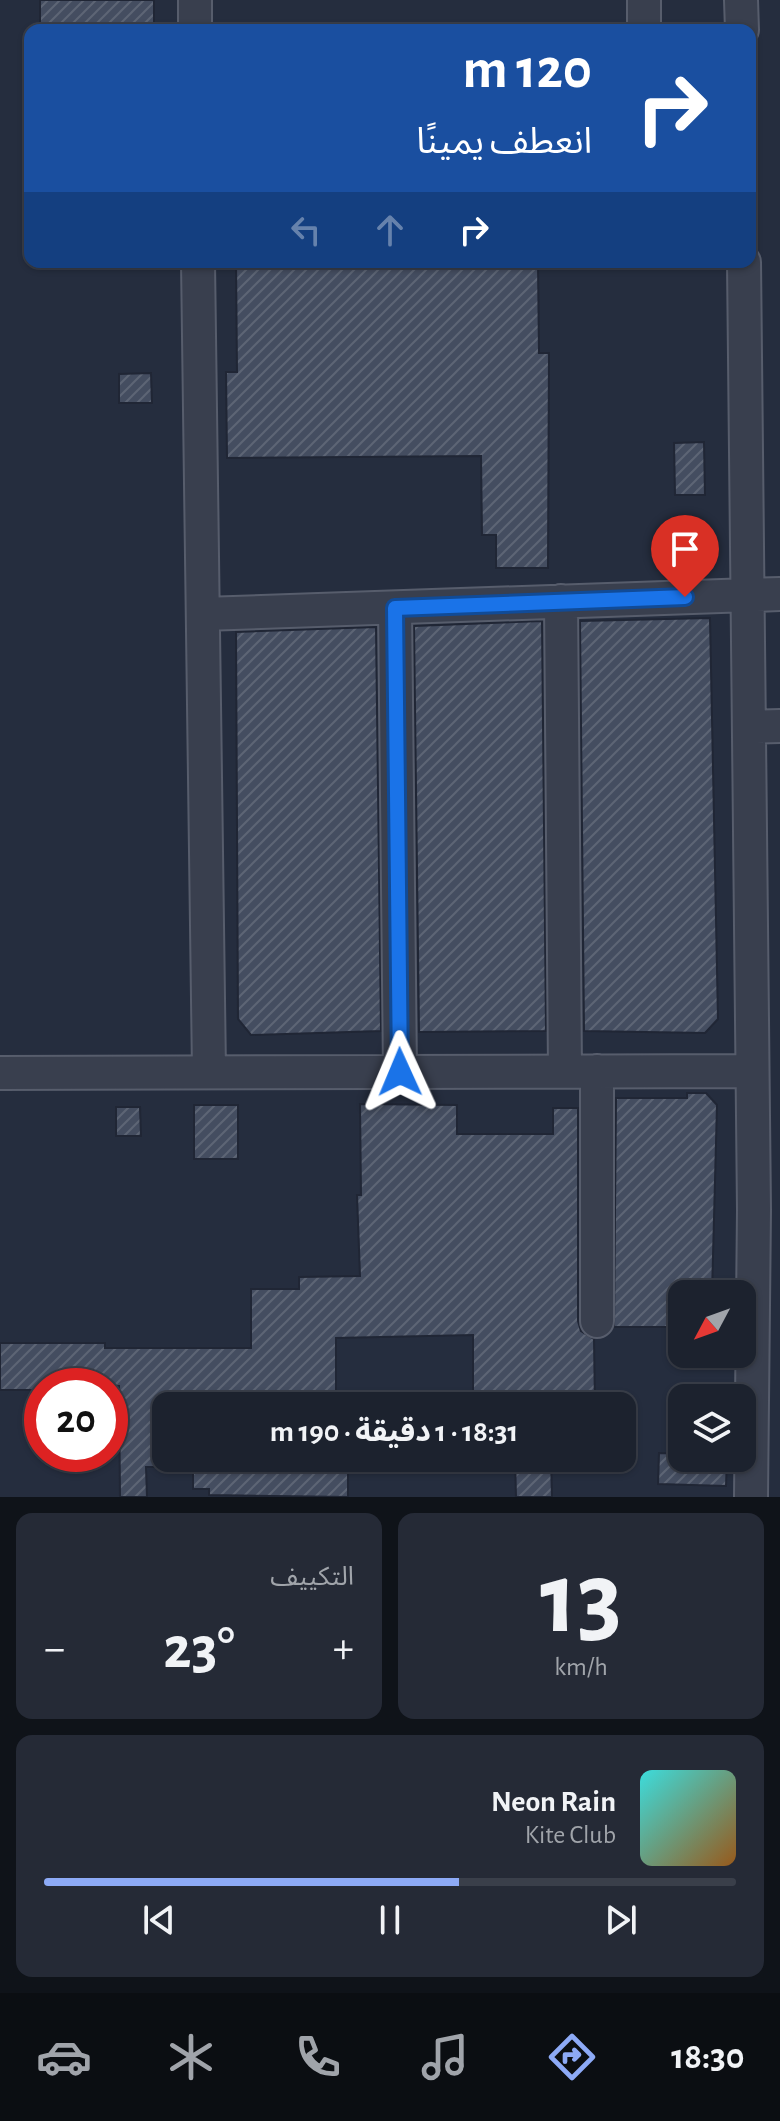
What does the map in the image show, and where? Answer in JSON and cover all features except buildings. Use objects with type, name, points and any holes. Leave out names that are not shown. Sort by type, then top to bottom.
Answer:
[{"type":"street","points":[[195,0],[195,24]]},
{"type":"street","points":[[644,0],[644,24]]},
{"type":"street","points":[[741,0],[742,24]]},
{"type":"street","points":[[198,268],[209,1072]]},
{"type":"street","points":[[744,268],[747,595],[764,726],[752,1071],[767,1209],[751,1497]]},
{"type":"street","points":[[203,614],[780,594]]},
{"type":"street","points":[[561,601],[565,1071]]},
{"type":"street","points":[[395,608],[400,1072]]},
{"type":"street","points":[[597,1071],[597,1321]]},
{"type":"street","points":[[0,1073],[752,1071]]},
{"type":"route","points":[[400,1072],[395,608],[685,597]]}]
